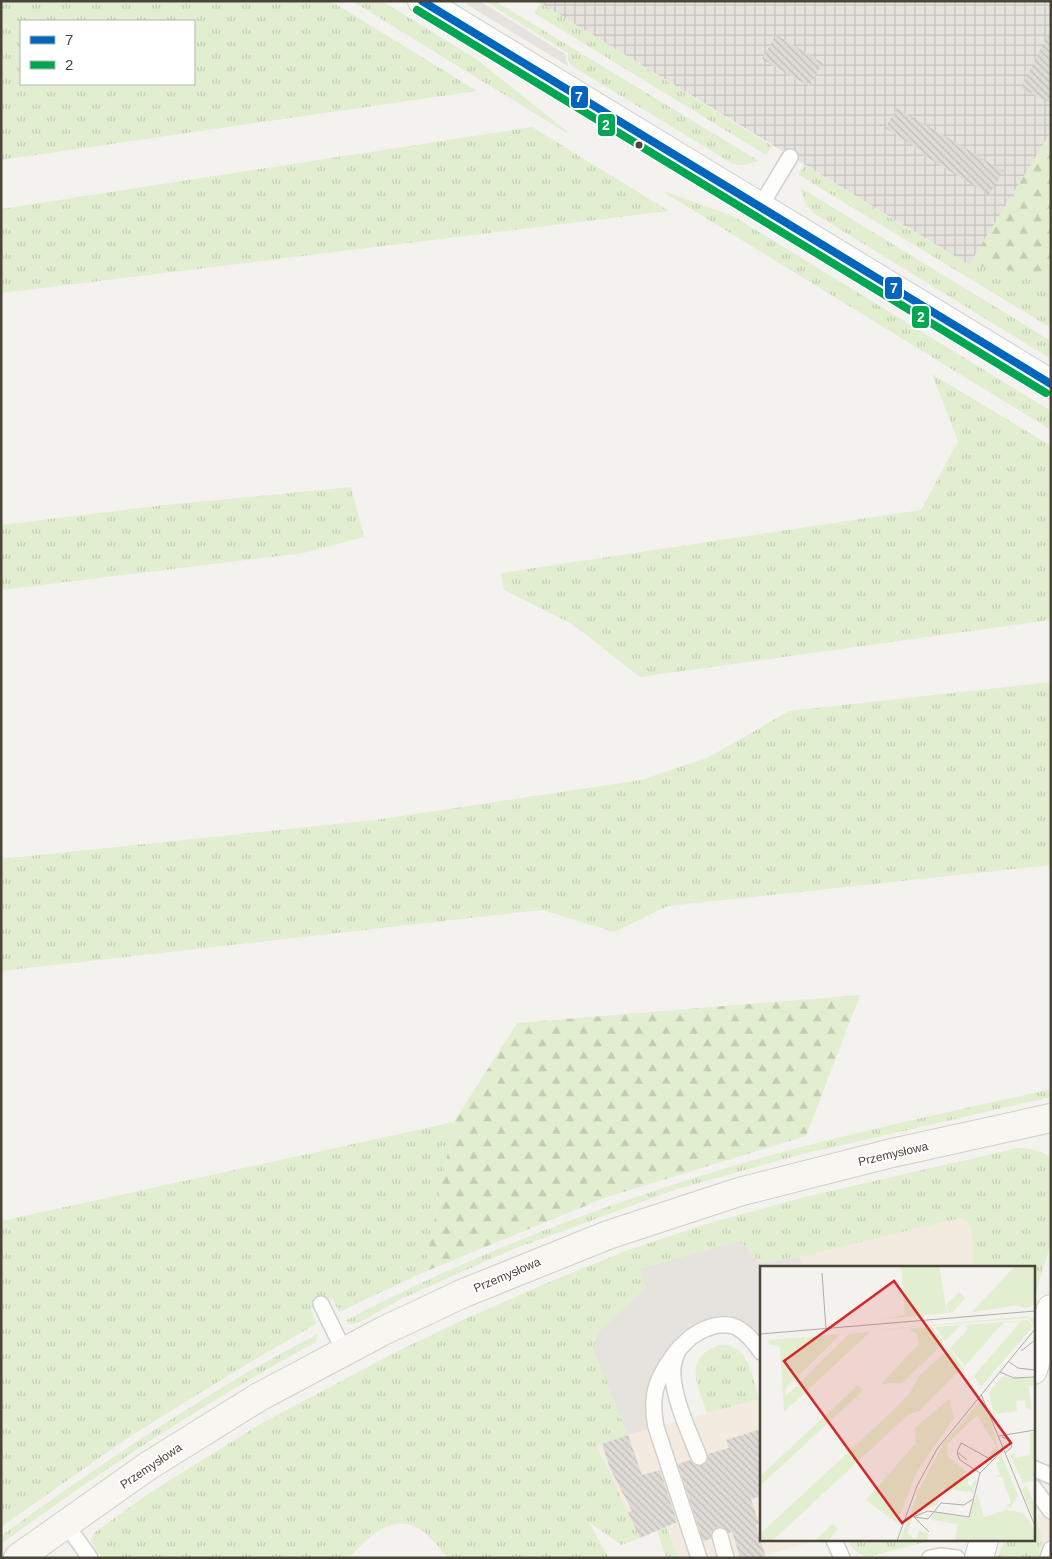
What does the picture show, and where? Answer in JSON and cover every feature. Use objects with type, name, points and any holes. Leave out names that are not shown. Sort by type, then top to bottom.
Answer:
[{"type":"main road","name":"Przemysłowa","points":[[18,1558],[148,1466],[259,1397],[344,1351],[464,1293],[562,1253],[651,1220],[739,1192],[892,1153],[1051,1118]]},
{"type":"street","points":[[422,1],[1051,384]]},
{"type":"street","points":[[1034,1367],[1051,1309]]},
{"type":"street","points":[[979,1558],[983,1542]]},
{"type":"lane","points":[[760,207],[790,157]]},
{"type":"lane","points":[[321,1304],[344,1351]]},
{"type":"lane","points":[[699,1558],[656,1427],[653,1411],[654,1393],[667,1362],[680,1347],[705,1329],[732,1326],[745,1333],[760,1351]]},
{"type":"lane","points":[[680,1347],[672,1375],[675,1389],[699,1457]]},
{"type":"lane","points":[[1034,1468],[1051,1476]]},
{"type":"lane","points":[[1034,1488],[1050,1508],[1051,1512]]},
{"type":"lane","points":[[66,1524],[90,1558]]},
{"type":"lane","points":[[720,1536],[726,1558]]},
{"type":"lane","points":[[835,1542],[842,1558]]},
{"type":"lane","points":[[1048,1558],[1051,1549]]},
{"type":"lane","points":[[930,1558],[940,1556],[957,1558]]},
{"type":"shaded area","points":[[480,1],[565,54],[568,66],[466,4]]},
{"type":"shaded area","points":[[537,1],[1051,1],[1051,132],[969,265]]},
{"type":"shaded area","points":[[960,1218],[967,1221],[972,1229],[974,1243],[972,1266],[802,1266],[799,1257]]},
{"type":"shaded area","points":[[740,1241],[760,1263],[799,1257],[802,1266],[760,1266],[760,1351],[720,1326],[667,1362],[656,1427],[628,1435],[593,1348],[599,1331],[646,1287],[640,1269]]},
{"type":"shaded area","points":[[760,1398],[760,1542],[812,1542],[756,1558],[679,1558],[666,1526],[640,1538],[597,1445]]},
{"type":"shaded area","points":[[1051,1507],[1051,1558],[1037,1558],[1041,1546],[1035,1520]]},
{"type":"green space","points":[[1,1],[331,1],[477,91],[1,160]]},
{"type":"green space","points":[[352,1],[382,1],[476,59],[568,132],[565,132]]},
{"type":"green space","points":[[485,1],[495,1],[759,161],[744,165],[733,164],[572,66],[568,60],[568,53]]},
{"type":"green space","points":[[541,3],[772,146],[766,155],[534,13]]},
{"type":"green space","points":[[532,127],[669,211],[1,293],[1,209]]},
{"type":"green space","points":[[1051,132],[1051,276],[969,265]]},
{"type":"green space","points":[[804,165],[969,265],[1051,276],[1051,328],[799,175]]},
{"type":"green space","points":[[801,188],[1051,341],[1051,359],[815,214],[805,203]]},
{"type":"green space","points":[[665,193],[733,216],[1051,411],[1051,430]]},
{"type":"green space","points":[[932,374],[1051,446],[1051,620],[640,677],[572,624],[504,590],[501,573],[921,510],[958,441]]},
{"type":"green space","points":[[351,487],[364,537],[304,553],[1,590],[1,525],[165,505]]},
{"type":"green space","points":[[1051,682],[1051,865],[668,906],[614,932],[542,910],[1,971],[1,859],[375,820],[641,780],[709,757],[789,711]]},
{"type":"green space","points":[[860,995],[806,1136],[607,1197],[424,1272],[454,1122],[517,1023]]},
{"type":"green space","points":[[1051,1089],[1051,1097],[799,1155],[677,1189],[511,1250],[401,1299],[358,1323],[350,1324],[345,1321],[449,1270],[609,1206],[719,1170],[809,1145]]},
{"type":"green space","points":[[454,1122],[424,1272],[339,1312],[332,1298],[311,1309],[316,1324],[237,1370],[126,1439],[1,1527],[1,1221]]},
{"type":"green space","points":[[1018,1148],[1043,1153],[1051,1157],[1051,1243],[1034,1299],[1034,1266],[972,1266],[973,1244],[970,1227],[967,1221],[960,1218],[799,1257],[760,1263],[740,1241],[646,1287],[599,1331],[594,1348],[628,1435],[597,1446],[640,1538],[621,1545],[589,1522],[609,1558],[448,1558],[424,1532],[403,1523],[383,1528],[373,1534],[349,1558],[106,1558],[93,1545],[91,1539],[95,1532],[154,1490],[262,1423],[400,1350],[561,1277],[631,1249],[713,1222],[805,1197]]},
{"type":"green space","points":[[318,1334],[316,1342],[235,1388],[155,1438],[1,1544],[1,1536],[120,1453],[241,1376]]},
{"type":"green space","points":[[719,1345],[731,1346],[743,1355],[753,1377],[759,1399],[707,1413],[697,1383],[697,1365],[700,1358],[707,1351]]},
{"type":"green space","points":[[1034,1521],[1037,1524],[1042,1538],[1037,1558],[998,1558],[1003,1542],[1034,1542]]},
{"type":"green space","points":[[666,1526],[679,1558],[666,1558],[657,1530]]},
{"type":"green space","points":[[848,1542],[925,1542],[867,1557],[855,1551]]},
{"type":"building","points":[[1051,29],[1051,103],[1020,88]]},
{"type":"building","points":[[776,35],[823,63],[809,86],[762,59]]},
{"type":"building","points":[[897,108],[1004,171],[989,195],[922,154],[923,152],[885,128]]},
{"type":"building","points":[[760,1429],[760,1496],[751,1499],[759,1524],[756,1525],[760,1542],[766,1558],[740,1558],[732,1532],[729,1533],[723,1527],[714,1529],[711,1533],[711,1539],[703,1541],[678,1464],[690,1460],[694,1465],[703,1465],[707,1462],[708,1454],[729,1448],[726,1440]]},
{"type":"building","points":[[628,1435],[642,1475],[660,1470],[677,1522],[640,1538],[628,1512],[632,1511],[610,1468],[602,1444]]},
{"type":"transit line","name":"7","points":[[422,1],[1051,384]]},
{"type":"transit line","name":"2","points":[[417,10],[1046,393]]}]
